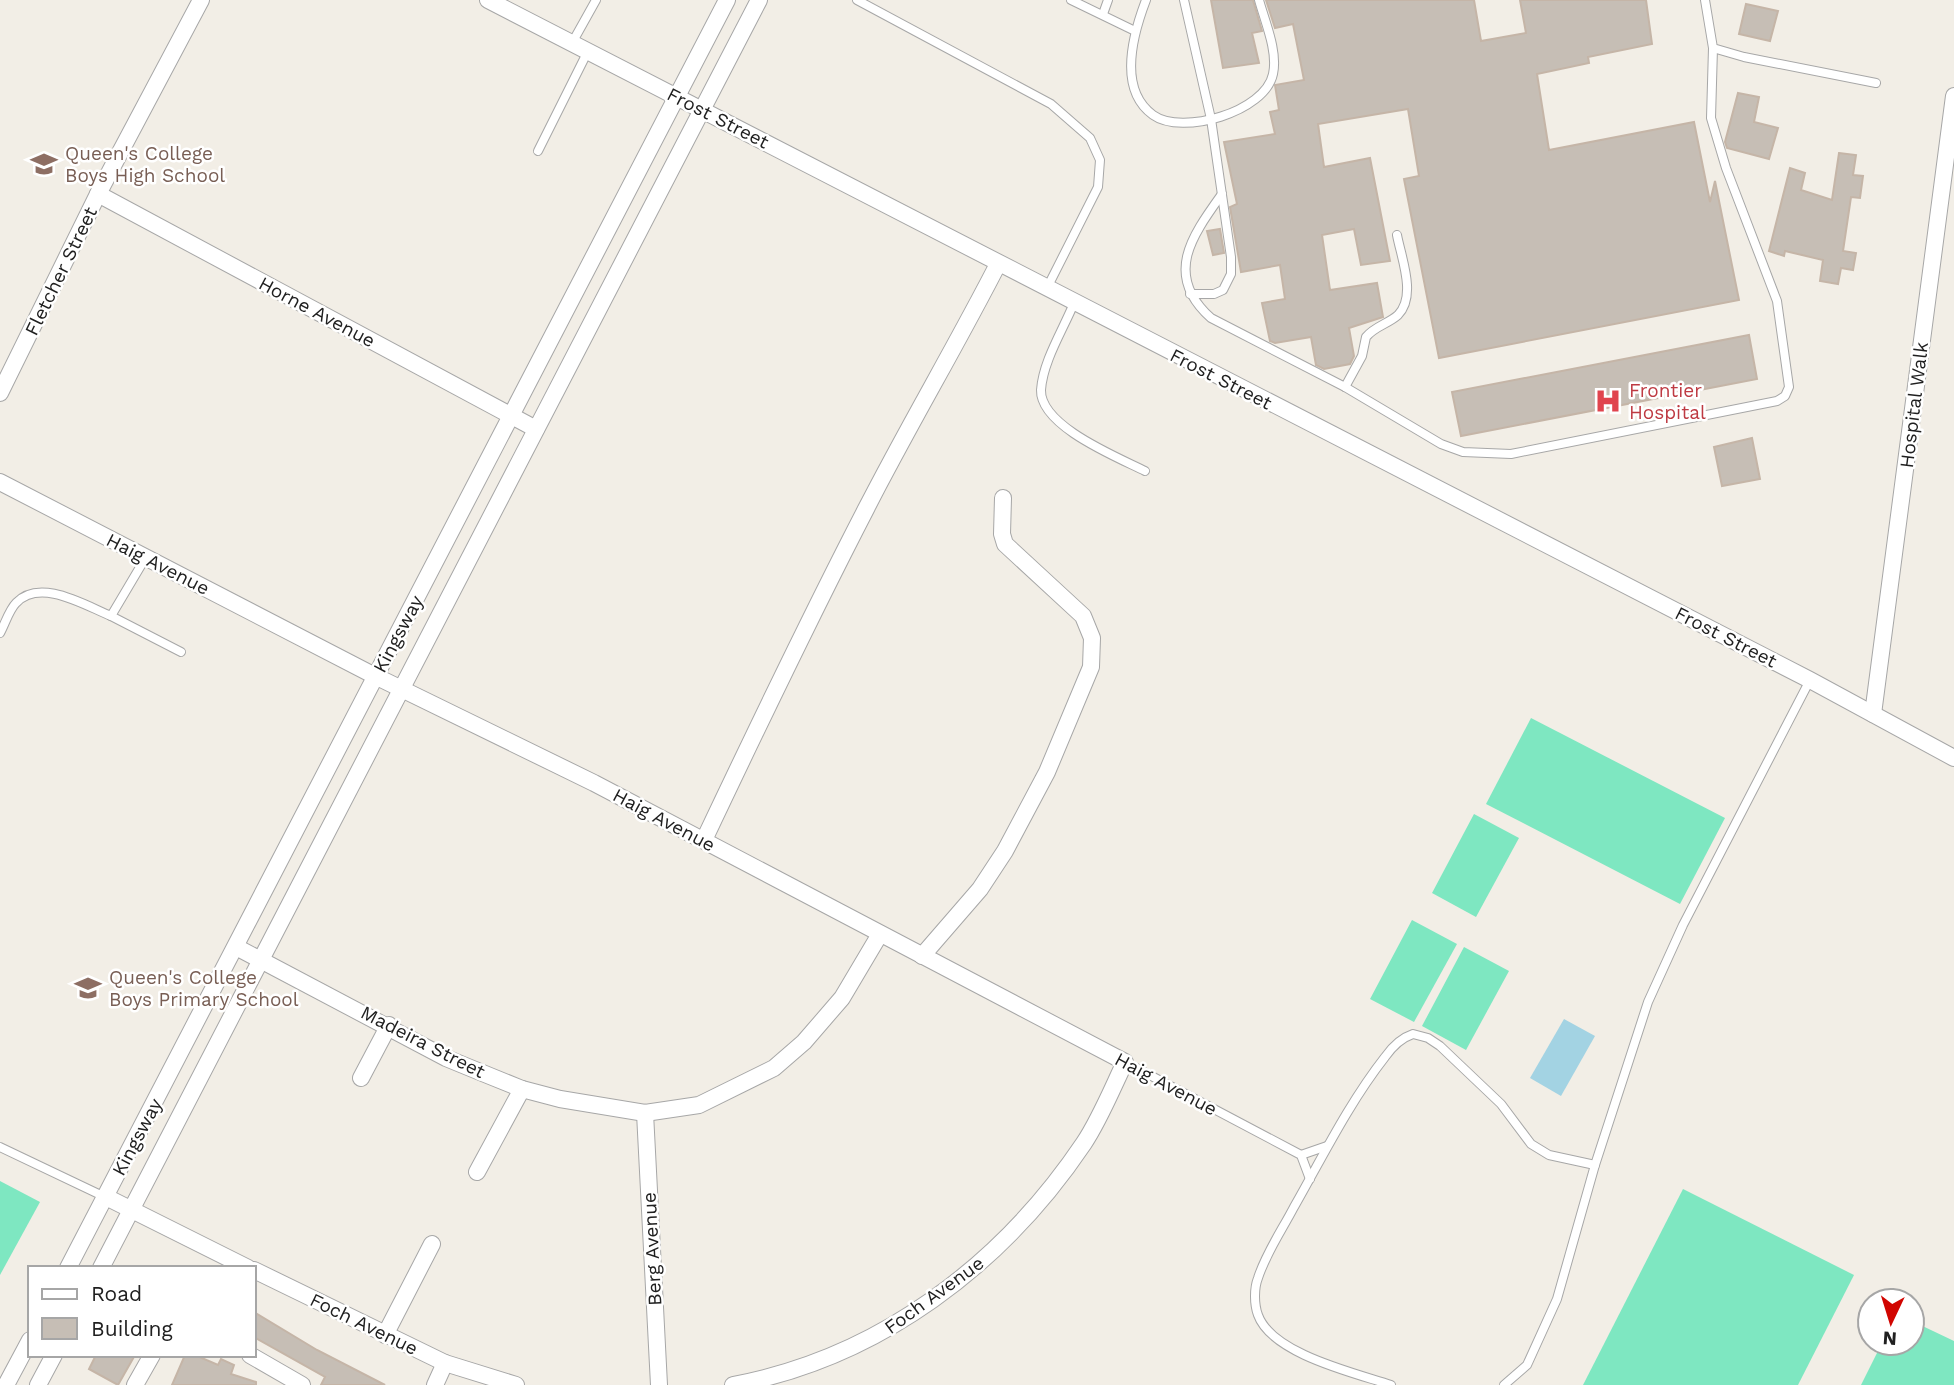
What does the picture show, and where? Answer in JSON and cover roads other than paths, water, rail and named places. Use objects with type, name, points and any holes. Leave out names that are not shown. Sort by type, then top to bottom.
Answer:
[{"type":"street","name":"Fletcher Street","points":[[0,393],[98,194],[201,0]]},
{"type":"street","name":"Frost Street","points":[[488,0],[1810,680],[1954,758]]},
{"type":"street","name":"Kingsway","points":[[69,1266],[727,0]]},
{"type":"street","name":"Kingsway","points":[[102,1266],[263,961],[759,0]]},
{"type":"street","name":"Hospital Walk","points":[[1873,714],[1954,96]]},
{"type":"street","name":"Horne Avenue","points":[[98,194],[536,429]]},
{"type":"street","points":[[704,840],[862,516],[945,369],[998,264]]},
{"type":"street","name":"Haig Avenue","points":[[0,482],[375,676],[594,783],[1125,1062]]},
{"type":"street","points":[[922,956],[980,890],[1005,850],[1047,772],[1091,667],[1092,638],[1083,616],[1005,544],[1003,498]]},
{"type":"street","name":"Madeira Street","points":[[236,947],[446,1058],[523,1089],[645,1113],[699,1105],[774,1068],[804,1042],[842,998],[880,934]]},
{"type":"street","points":[[361,1078],[389,1026]]},
{"type":"street","name":"Foch Avenue","points":[[733,1385],[794,1369],[880,1334],[975,1269],[1024,1222],[1086,1141],[1125,1062]]},
{"type":"street","points":[[477,1172],[523,1089]]},
{"type":"street","name":"Berg Avenue","points":[[645,1113],[659,1385]]},
{"type":"street","points":[[106,1197],[244,1266]]},
{"type":"street","points":[[386,1335],[432,1244]]},
{"type":"street","name":"Foch Avenue","points":[[256,1271],[446,1363],[516,1385]]},
{"type":"street","points":[[6,1385],[28,1344]]},
{"type":"street","points":[[41,1380],[53,1357]]},
{"type":"street","points":[[135,1385],[151,1357]]},
{"type":"street","points":[[253,1357],[302,1385]]},
{"type":"street","points":[[435,1385],[446,1363]]},
{"type":"lane","points":[[572,43],[596,0]]},
{"type":"lane","points":[[857,0],[1051,104],[1090,138],[1100,160],[1098,187],[1047,289]]},
{"type":"lane","points":[[1071,0],[1135,31]]},
{"type":"lane","points":[[1102,14],[1108,0]]},
{"type":"lane","points":[[1146,0],[1135,31],[1130,60],[1140,102],[1160,119],[1175,121],[1211,119],[1236,113],[1256,101],[1273,74],[1273,54],[1259,0]]},
{"type":"lane","points":[[1184,0],[1211,119],[1231,257],[1228,282],[1223,290],[1214,294],[1190,294]]},
{"type":"lane","points":[[1222,194],[1189,243],[1185,268],[1190,294],[1211,318],[1345,387],[1441,444],[1463,452],[1511,454],[1759,406],[1785,396],[1789,387],[1789,370],[1777,301],[1726,168],[1711,118],[1713,48],[1705,0]]},
{"type":"lane","points":[[1713,48],[1744,57],[1876,83]]},
{"type":"lane","points":[[538,151],[588,51]]},
{"type":"lane","points":[[1345,387],[1362,356],[1366,337],[1399,313],[1404,306],[1407,289],[1397,234]]},
{"type":"lane","points":[[1074,303],[1045,370],[1041,393],[1049,414],[1067,429],[1145,471]]},
{"type":"lane","points":[[111,616],[146,557]]},
{"type":"lane","points":[[0,633],[15,603],[35,593],[63,597],[111,616],[181,652]]},
{"type":"lane","points":[[1504,1385],[1527,1365],[1558,1299],[1595,1165],[1648,1002],[1683,925],[1810,680]]},
{"type":"lane","points":[[1391,1385],[1316,1359],[1284,1344],[1267,1330],[1258,1315],[1257,1280],[1327,1146],[1384,1058],[1406,1036],[1413,1034],[1428,1038],[1440,1046],[1501,1104],[1531,1144],[1549,1155],[1595,1165]]},
{"type":"lane","name":"Haig Avenue","points":[[1125,1062],[1301,1155]]},
{"type":"lane","points":[[1310,1179],[1301,1155],[1327,1146]]},
{"type":"lane","points":[[0,1147],[106,1197]]},
{"type":"water","points":[[1564,1019],[1595,1036],[1561,1096],[1530,1078]]},
{"type":"place","name":"Queen's College Boys High School","points":[[44,164]]},
{"type":"place","name":"Frontier Hospital","points":[[1608,401]]},
{"type":"place","name":"Queen's College Boys Primary School","points":[[88,988]]}]
